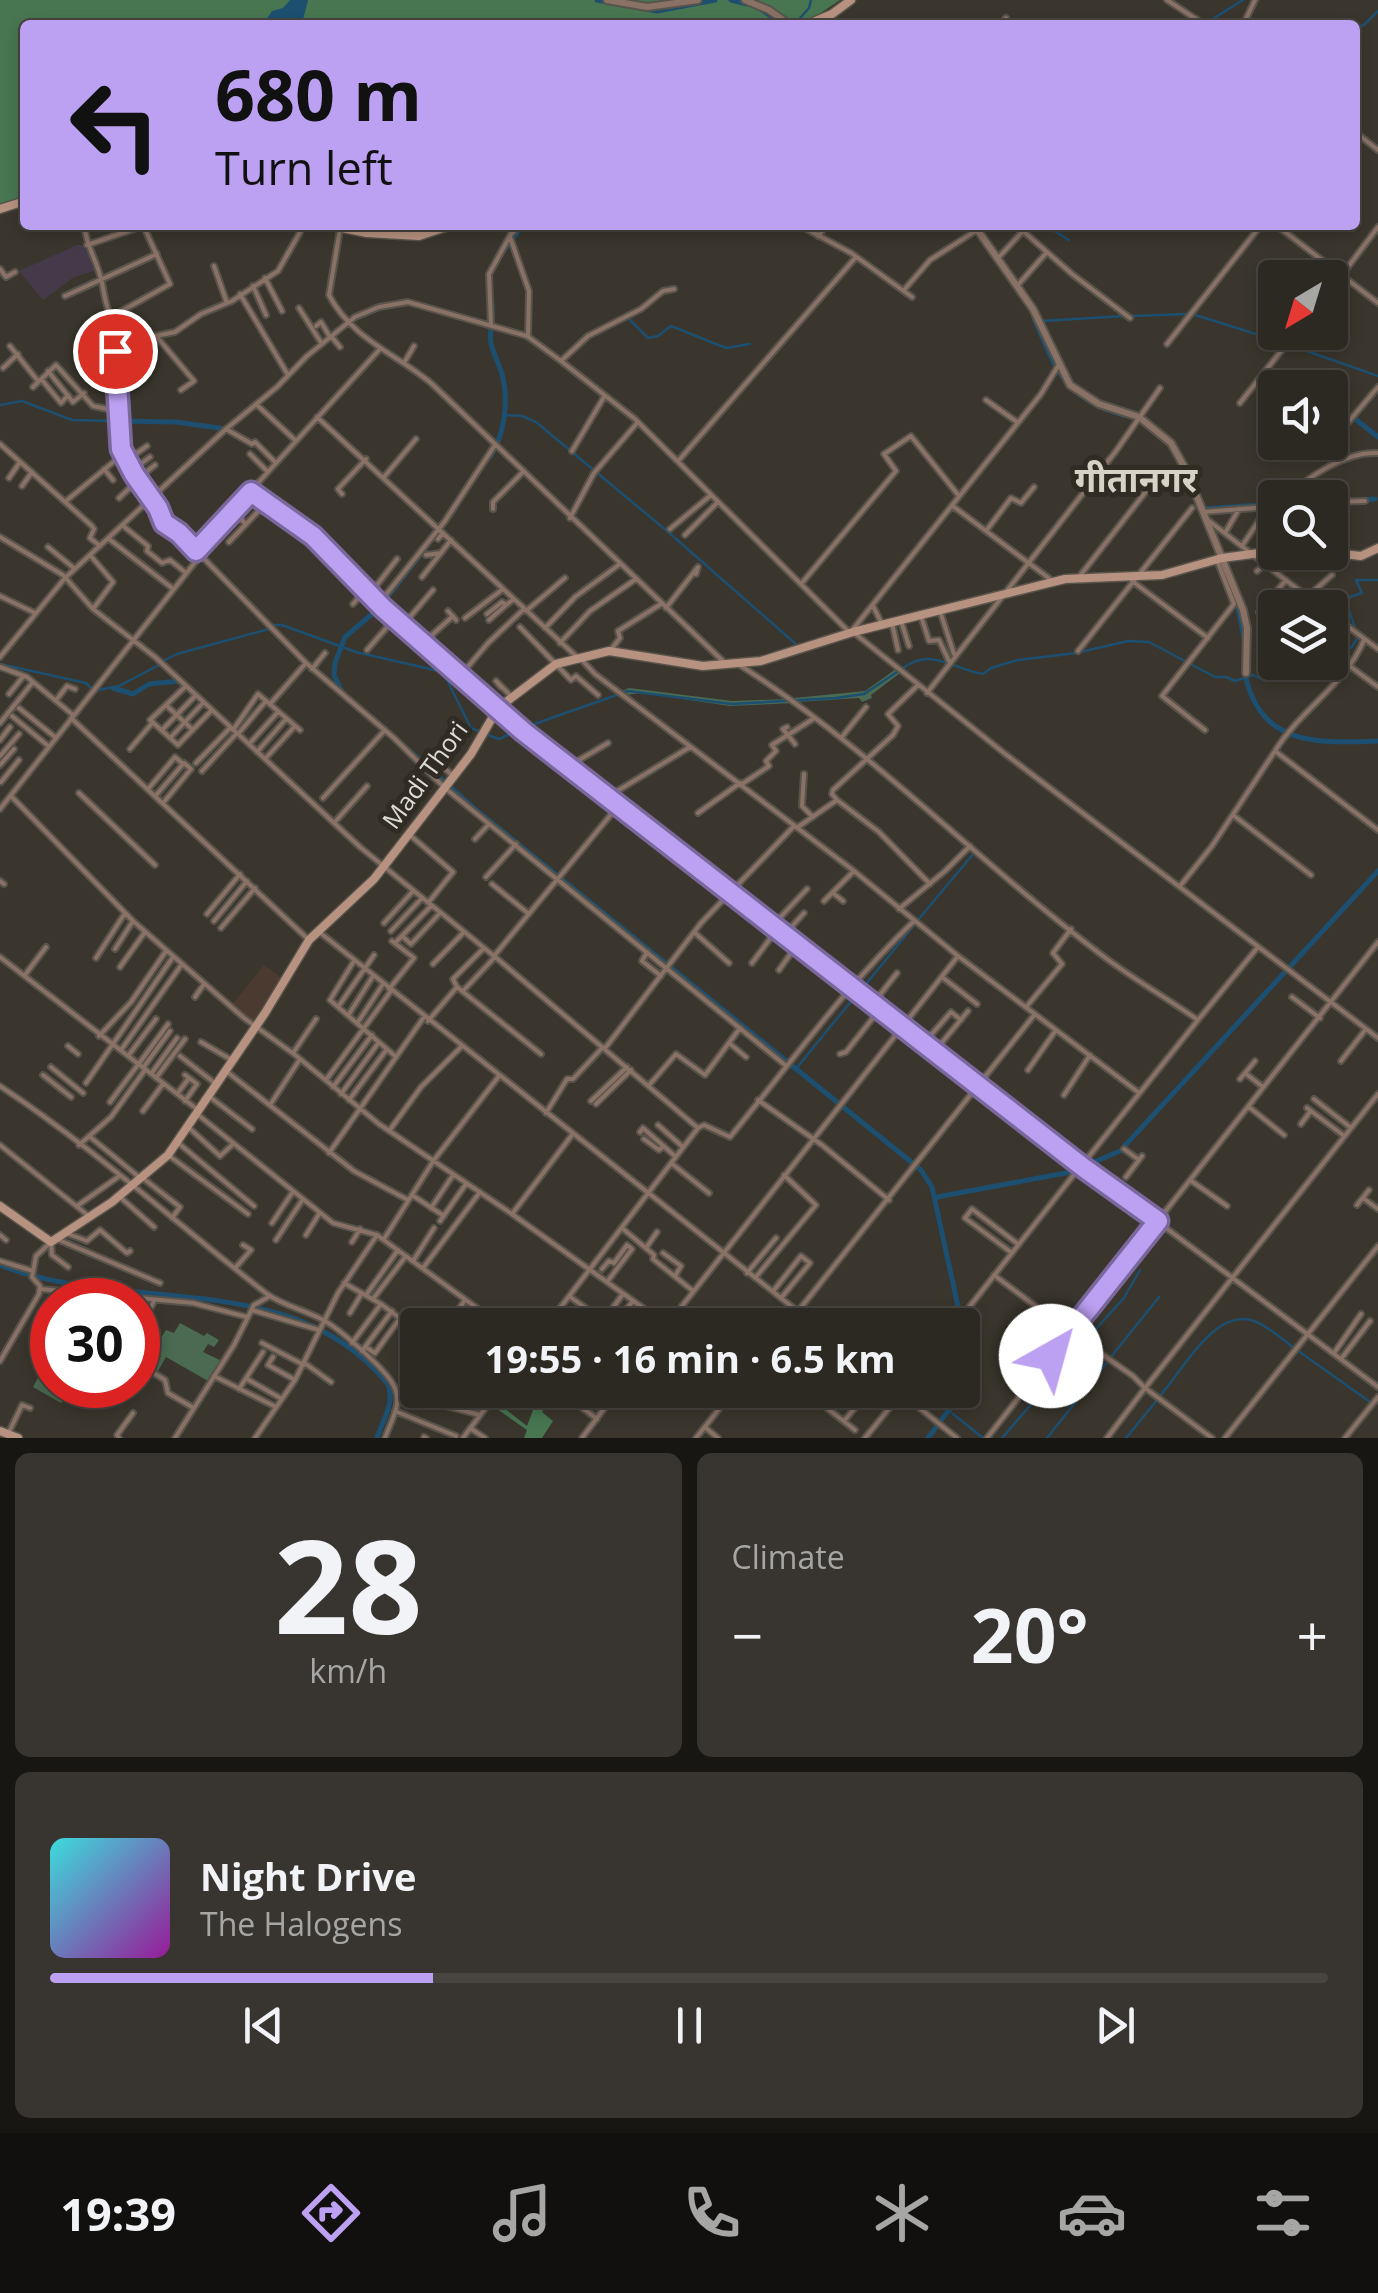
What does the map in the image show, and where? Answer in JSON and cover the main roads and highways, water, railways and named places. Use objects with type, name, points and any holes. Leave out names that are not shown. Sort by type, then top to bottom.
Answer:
[{"type":"main road","points":[[818,20],[851,0]]},
{"type":"main road","points":[[360,230],[419,236],[437,230]]},
{"type":"main road","points":[[1348,555],[1361,556],[1378,548]]},
{"type":"main road","name":"Madi Thori","points":[[0,1206],[54,1240],[132,1187],[168,1155],[218,1085],[310,940],[383,867],[448,784],[497,708],[558,664],[610,651],[684,664],[761,661],[852,633],[1054,582],[1079,577],[1134,579],[1258,553]]},
{"type":"water","points":[[290,0],[308,0],[303,20],[266,20],[272,11],[283,8]]},
{"type":"waterway","points":[[597,0],[657,11],[715,0]]},
{"type":"waterway","points":[[731,0],[747,4]]},
{"type":"waterway","points":[[798,20],[811,0]]},
{"type":"waterway","points":[[1211,20],[1243,0]]},
{"type":"waterway","points":[[762,10],[777,20]]},
{"type":"waterway","points":[[1360,26],[1378,11]]},
{"type":"waterway","points":[[502,253],[519,230]]},
{"type":"waterway","points":[[1053,230],[1069,240]]},
{"type":"waterway","points":[[489,458],[499,439],[505,407],[502,374],[491,344],[492,305]]},
{"type":"waterway","points":[[1132,316],[1188,314]]},
{"type":"waterway","points":[[1192,314],[1258,335]]},
{"type":"waterway","points":[[1042,321],[1124,316]]},
{"type":"waterway","points":[[628,318],[648,338],[671,326],[726,348],[750,344]]},
{"type":"waterway","points":[[1034,318],[1049,353],[1075,391],[1123,415]]},
{"type":"waterway","points":[[1304,350],[1378,376]]},
{"type":"waterway","points":[[0,405],[22,401],[72,420],[114,421]]},
{"type":"waterway","points":[[503,415],[536,422],[673,536]]},
{"type":"waterway","points":[[1354,418],[1378,437]]},
{"type":"waterway","points":[[117,421],[176,422],[226,429]]},
{"type":"waterway","points":[[1363,500],[1375,499]]},
{"type":"waterway","points":[[1203,509],[1258,505]]},
{"type":"waterway","points":[[441,528],[455,509]]},
{"type":"waterway","points":[[675,538],[797,645]]},
{"type":"waterway","points":[[342,692],[334,675],[345,637],[378,609],[428,545]]},
{"type":"waterway","points":[[1348,602],[1362,593],[1356,580],[1378,580]]},
{"type":"waterway","points":[[1237,604],[1244,637]]},
{"type":"waterway","points":[[1348,607],[1358,637],[1348,649]]},
{"type":"waterway","points":[[274,625],[356,652],[443,672],[471,728],[481,732]]},
{"type":"waterway","points":[[163,661],[269,629]]},
{"type":"waterway","points":[[903,668],[933,659],[983,674],[1018,660],[1128,641],[1149,642],[1215,677],[1235,681],[1253,675],[1258,678]]},
{"type":"waterway","points":[[0,664],[86,683],[92,689]]},
{"type":"waterway","points":[[98,690],[119,686],[159,665]]},
{"type":"waterway","points":[[523,728],[628,691],[732,704],[836,698],[864,694],[897,672]]},
{"type":"waterway","points":[[1245,673],[1252,697],[1277,728],[1313,740],[1378,741]]},
{"type":"waterway","points":[[113,688],[133,694],[149,684],[179,681]]},
{"type":"waterway","points":[[373,718],[475,809],[921,1170],[932,1187],[958,1308]]},
{"type":"waterway","points":[[485,734],[499,739],[519,730]]},
{"type":"waterway","points":[[918,920],[974,853]]},
{"type":"waterway","points":[[937,1197],[1071,1172],[1120,1151],[1378,871]]},
{"type":"waterway","points":[[862,989],[915,924]]},
{"type":"waterway","points":[[795,1070],[857,994]]},
{"type":"waterway","points":[[0,1265],[49,1280],[205,1299],[256,1308],[305,1323],[349,1347],[388,1384],[389,1405],[377,1438]]},
{"type":"waterway","points":[[1085,1341],[1124,1298],[1140,1270]]},
{"type":"waterway","points":[[1110,1358],[1159,1297]]},
{"type":"waterway","points":[[1159,1397],[1200,1344],[1226,1323],[1239,1319],[1254,1321],[1294,1348]]},
{"type":"waterway","points":[[1002,1438],[1084,1343]]},
{"type":"waterway","points":[[1297,1350],[1370,1402]]},
{"type":"waterway","points":[[1047,1438],[1108,1361]]},
{"type":"waterway","points":[[1126,1438],[1157,1400]]},
{"type":"waterway","points":[[928,1438],[950,1408]]},
{"type":"waterway","points":[[953,1414],[983,1438]]},
{"type":"district","name":"गीतानगर","points":[[1136,480]]}]
